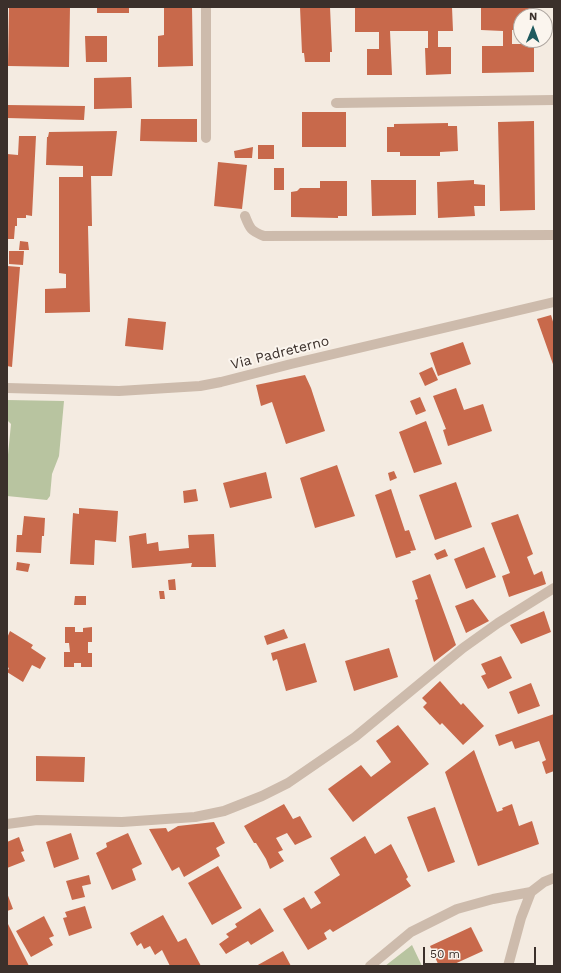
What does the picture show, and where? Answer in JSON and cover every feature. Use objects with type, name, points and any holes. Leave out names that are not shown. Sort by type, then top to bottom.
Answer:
[{"type":"street","points":[[206,7],[206,138]]},
{"type":"street","points":[[336,103],[554,100]]},
{"type":"street","points":[[245,216],[250,228],[256,233],[264,236],[554,235]]},
{"type":"street","name":"Via Padreterno","points":[[7,388],[119,391],[200,386],[554,302]]},
{"type":"street","points":[[7,824],[37,820],[122,822],[195,816],[224,811],[262,796],[288,783],[355,736],[463,648],[498,623],[554,588]]},
{"type":"street","points":[[370,966],[411,932],[457,909],[493,899],[531,892],[544,882],[554,878]]},
{"type":"street","points":[[508,966],[521,918],[531,892]]},
{"type":"green space","points":[[7,400],[64,401],[59,456],[52,474],[50,496],[47,500],[7,496],[7,465],[11,424],[7,420]]},
{"type":"green space","points":[[412,945],[422,966],[385,966]]},
{"type":"building","points":[[9,7],[70,7],[69,67],[8,66]]},
{"type":"building","points":[[97,7],[129,7],[129,13],[97,13]]},
{"type":"building","points":[[164,7],[192,7],[193,66],[158,67],[158,36],[164,35]]},
{"type":"building","points":[[300,7],[330,7],[332,52],[330,52],[330,62],[305,62],[304,53],[302,53]]},
{"type":"building","points":[[355,7],[452,7],[453,31],[438,31],[438,47],[451,47],[451,74],[426,75],[425,48],[428,48],[428,31],[390,31],[392,75],[367,75],[367,49],[379,49],[379,32],[355,32]]},
{"type":"building","points":[[481,7],[534,7],[513,8],[512,44],[513,48],[534,48],[534,72],[482,73],[482,46],[503,46],[503,31],[481,30]]},
{"type":"building","points":[[85,36],[107,36],[107,62],[86,62]]},
{"type":"building","points":[[131,77],[132,108],[94,109],[94,78]]},
{"type":"building","points":[[7,105],[85,106],[84,120],[7,118]]},
{"type":"building","points":[[302,112],[346,112],[346,147],[302,147]]},
{"type":"building","points":[[141,119],[197,119],[197,142],[140,141]]},
{"type":"building","points":[[534,121],[535,210],[500,211],[498,122]]},
{"type":"building","points":[[448,123],[448,126],[457,126],[458,151],[440,152],[440,156],[400,156],[400,152],[387,152],[387,127],[394,127],[394,124]]},
{"type":"building","points":[[117,131],[112,176],[91,176],[92,226],[88,226],[90,312],[45,313],[45,289],[66,288],[66,274],[59,273],[59,177],[83,177],[83,166],[46,165],[47,137],[49,132]]},
{"type":"building","points":[[19,136],[36,136],[32,216],[26,215],[26,218],[17,218],[14,239],[7,239],[7,154],[18,155]]},
{"type":"building","points":[[258,145],[274,145],[274,159],[258,159]]},
{"type":"building","points":[[253,147],[252,158],[235,158],[234,151]]},
{"type":"building","points":[[218,162],[247,165],[242,209],[214,206]]},
{"type":"building","points":[[274,168],[284,168],[284,190],[274,190]]},
{"type":"building","points":[[371,180],[416,180],[416,215],[372,216]]},
{"type":"building","points":[[474,180],[474,184],[485,185],[485,206],[474,206],[475,216],[438,218],[437,182]]},
{"type":"building","points":[[320,181],[347,181],[347,216],[338,216],[338,218],[291,217],[291,192],[297,191],[300,188],[320,188]]},
{"type":"building","points":[[20,241],[28,242],[29,250],[19,250]]},
{"type":"building","points":[[9,251],[24,251],[23,265],[9,264]]},
{"type":"building","points":[[7,266],[20,267],[12,367],[7,366]]},
{"type":"building","points":[[551,315],[554,325],[554,367],[537,319]]},
{"type":"building","points":[[128,318],[166,322],[163,350],[125,346]]},
{"type":"building","points":[[463,342],[471,364],[438,376],[430,353]]},
{"type":"building","points":[[432,367],[438,380],[425,386],[419,373]]},
{"type":"building","points":[[305,375],[311,388],[325,431],[286,444],[272,402],[261,406],[256,385]]},
{"type":"building","points":[[456,388],[464,410],[483,404],[492,431],[448,446],[443,430],[446,429],[433,396]]},
{"type":"building","points":[[420,397],[426,411],[416,415],[410,401]]},
{"type":"building","points":[[426,421],[442,464],[414,473],[399,432]]},
{"type":"building","points":[[337,465],[355,516],[315,528],[300,478]]},
{"type":"building","points":[[394,471],[397,478],[390,481],[388,473]]},
{"type":"building","points":[[266,472],[272,498],[230,508],[223,483]]},
{"type":"building","points":[[456,482],[472,527],[435,540],[419,495]]},
{"type":"building","points":[[196,489],[198,501],[184,503],[183,491]]},
{"type":"building","points":[[391,489],[405,531],[409,530],[416,550],[410,551],[411,553],[396,558],[375,495]]},
{"type":"building","points":[[79,508],[118,511],[116,542],[95,540],[94,565],[70,564],[73,513],[79,514]]},
{"type":"building","points":[[518,514],[533,554],[527,557],[534,575],[542,571],[546,584],[509,597],[502,576],[510,573],[491,523]]},
{"type":"building","points":[[24,516],[45,518],[41,553],[16,552],[17,535],[22,535]]},
{"type":"building","points":[[146,533],[147,544],[158,542],[159,551],[189,548],[188,535],[214,534],[216,567],[191,567],[192,563],[132,568],[129,536]]},
{"type":"building","points":[[484,547],[496,577],[466,589],[454,559]]},
{"type":"building","points":[[445,549],[448,556],[437,560],[434,554]]},
{"type":"building","points":[[17,562],[30,564],[28,572],[16,570]]},
{"type":"building","points":[[430,574],[456,645],[434,662],[415,600],[418,599],[412,581]]},
{"type":"building","points":[[175,579],[176,590],[169,590],[168,580]]},
{"type":"building","points":[[159,591],[164,591],[165,599],[160,599]]},
{"type":"building","points":[[75,596],[86,596],[86,605],[74,605]]},
{"type":"building","points":[[473,599],[489,621],[466,633],[455,606]]},
{"type":"building","points":[[544,611],[551,632],[521,644],[510,625]]},
{"type":"building","points":[[65,627],[75,627],[75,632],[83,632],[83,628],[92,627],[92,642],[88,642],[88,653],[92,653],[92,667],[81,667],[81,663],[74,663],[74,667],[64,667],[64,652],[70,652],[69,643],[65,643]]},
{"type":"building","points":[[284,629],[288,638],[267,645],[264,636]]},
{"type":"building","points":[[10,631],[33,645],[31,648],[46,658],[40,669],[32,665],[23,682],[7,672],[9,668],[7,667],[7,638]]},
{"type":"building","points":[[305,643],[317,682],[286,691],[277,659],[273,661],[271,653]]},
{"type":"building","points":[[389,648],[398,677],[354,691],[345,661]]},
{"type":"building","points":[[501,656],[512,678],[488,689],[481,676],[486,674],[481,664]]},
{"type":"building","points":[[440,681],[461,705],[463,703],[484,726],[463,745],[442,723],[440,725],[423,707],[427,703],[422,698]]},
{"type":"building","points":[[531,683],[540,706],[518,714],[509,692]]},
{"type":"building","points":[[554,714],[554,771],[546,774],[542,762],[546,760],[539,741],[515,749],[512,741],[499,746],[495,735]]},
{"type":"building","points":[[398,725],[429,764],[353,822],[328,789],[361,765],[371,777],[391,762],[376,741]]},
{"type":"building","points":[[474,750],[497,812],[512,804],[519,826],[532,821],[539,844],[478,866],[445,772]]},
{"type":"building","points":[[36,756],[85,757],[84,782],[36,781]]},
{"type":"building","points":[[284,804],[293,819],[300,816],[312,837],[295,845],[287,833],[276,838],[283,850],[278,852],[284,861],[270,869],[266,859],[244,826]]},
{"type":"building","points":[[435,807],[455,862],[428,872],[407,817]]},
{"type":"building","points":[[214,822],[225,843],[216,848],[220,856],[184,877],[179,867],[172,871],[149,829],[166,828],[168,832],[178,826]]},
{"type":"building","points":[[71,833],[79,859],[54,868],[46,842]]},
{"type":"building","points":[[128,833],[142,864],[132,869],[136,880],[112,890],[96,853],[107,847],[106,843]]},
{"type":"building","points":[[365,836],[375,854],[391,844],[408,877],[406,879],[411,886],[333,932],[330,929],[324,933],[327,939],[308,950],[283,909],[304,897],[311,909],[321,903],[314,892],[340,875],[330,858]]},
{"type":"building","points":[[19,837],[24,851],[21,852],[25,861],[7,868],[7,842]]},
{"type":"building","points":[[218,866],[242,908],[212,925],[188,883]]},
{"type":"building","points":[[89,875],[91,884],[82,886],[85,897],[72,900],[66,881]]},
{"type":"building","points":[[7,893],[13,909],[7,911]]},
{"type":"building","points":[[85,906],[92,928],[69,936],[63,918],[67,917],[65,912]]},
{"type":"building","points":[[260,908],[274,931],[251,945],[248,941],[226,954],[219,944],[229,937],[226,934],[237,927],[235,924]]},
{"type":"building","points":[[163,915],[178,942],[186,938],[201,966],[170,966],[162,950],[155,955],[150,946],[144,949],[141,943],[137,946],[130,933]]},
{"type":"building","points":[[44,916],[54,936],[49,938],[53,945],[31,957],[16,931]]},
{"type":"building","points":[[7,922],[29,966],[7,966]]},
{"type":"building","points":[[471,927],[483,951],[450,966],[439,966],[430,946]]},
{"type":"building","points":[[283,951],[291,966],[256,966]]}]
